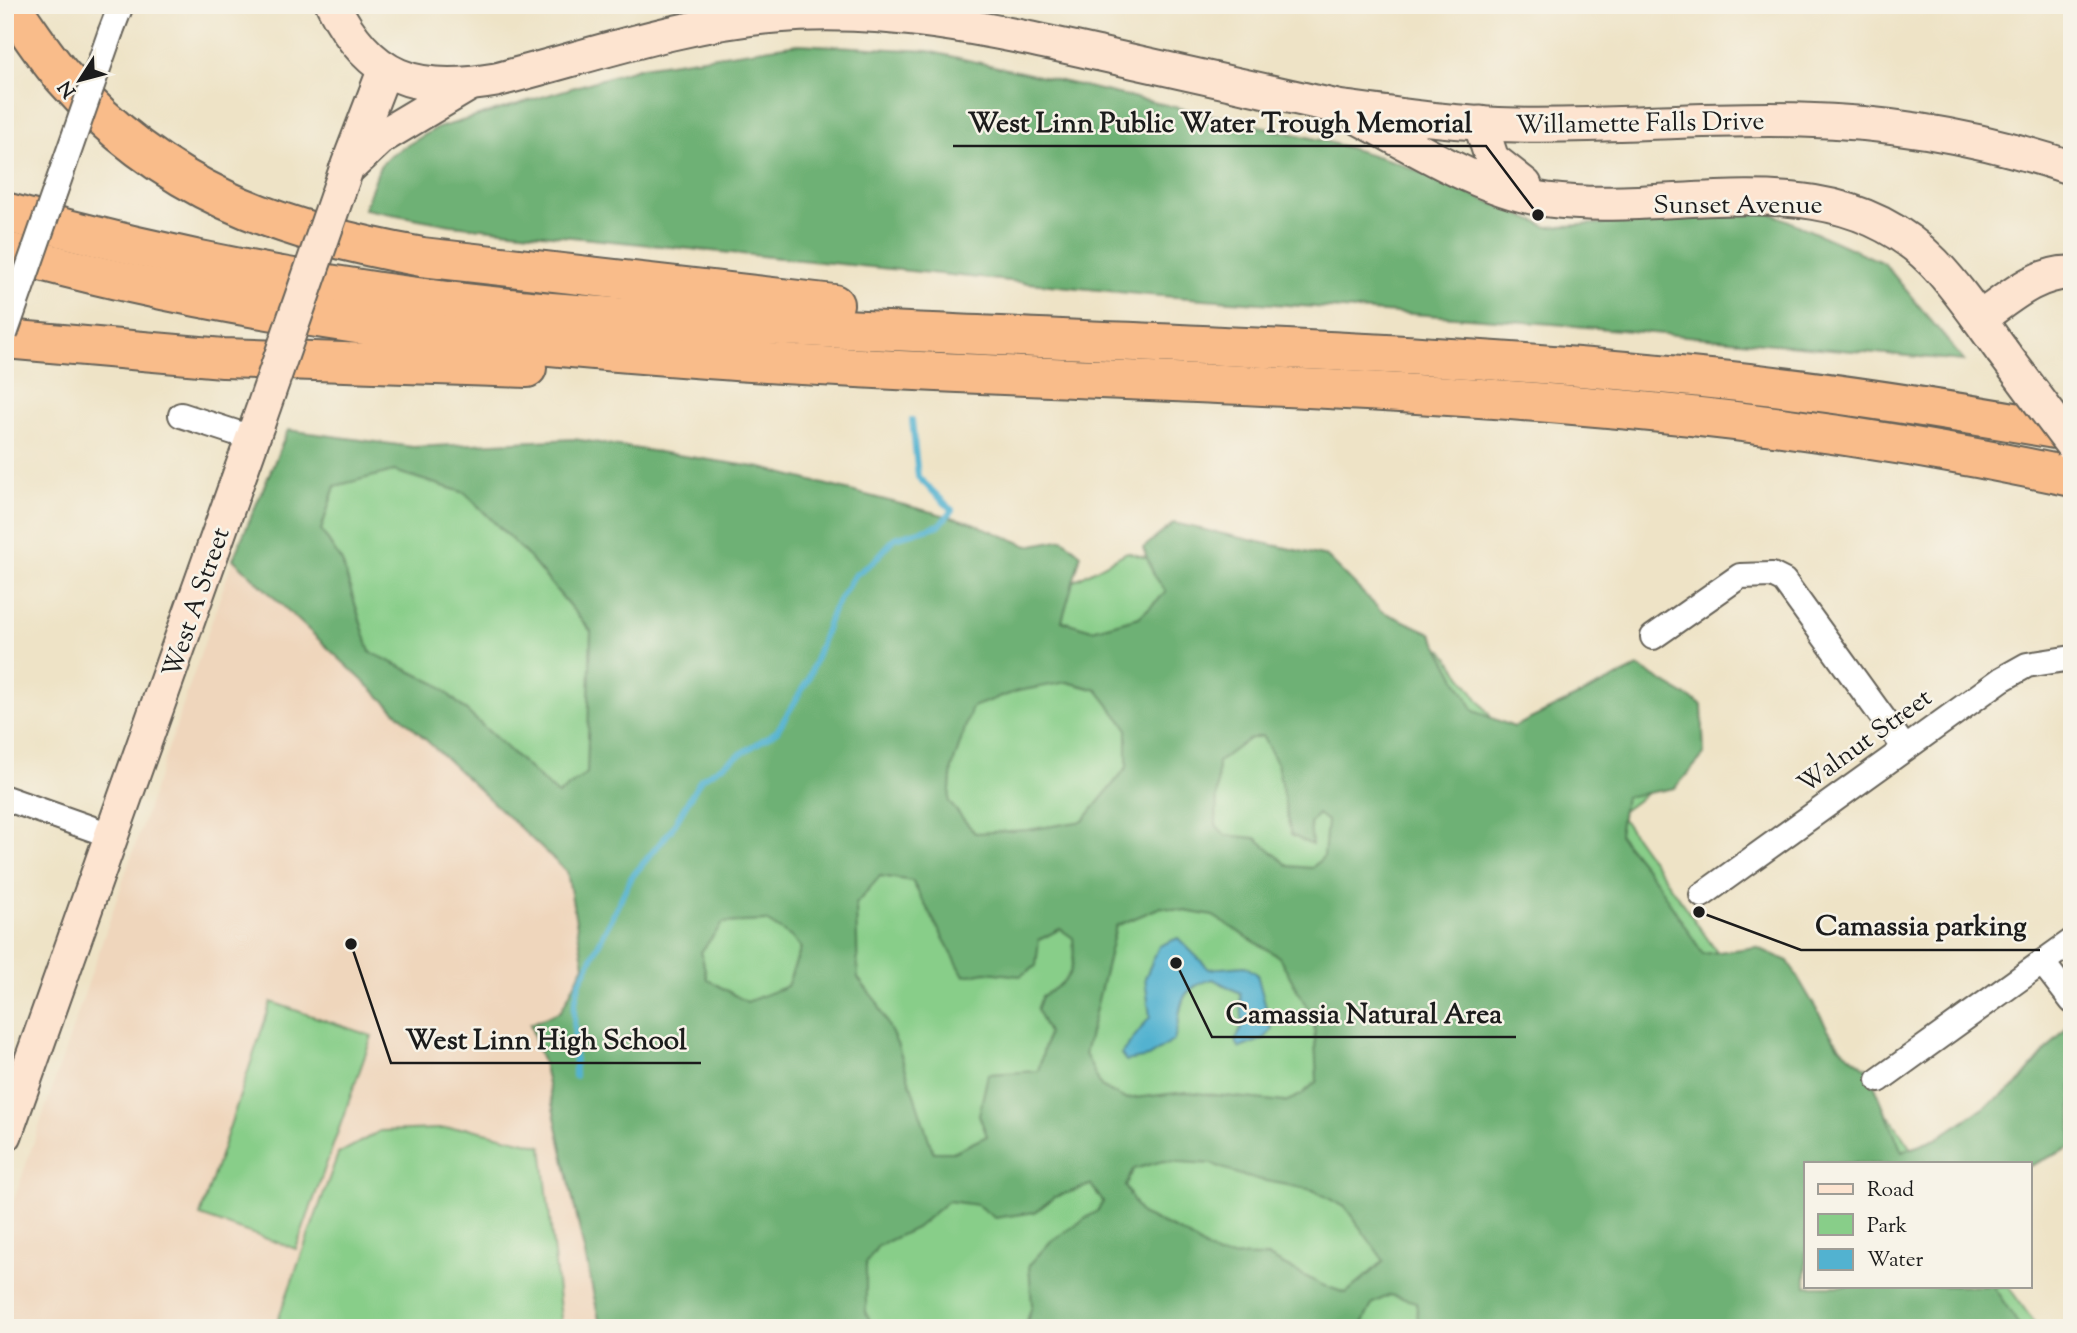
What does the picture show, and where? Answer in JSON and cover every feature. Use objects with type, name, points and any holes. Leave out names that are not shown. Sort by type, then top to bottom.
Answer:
[{"type":"highway","points":[[10,5],[63,78],[152,160],[243,210],[289,227],[422,257],[939,315],[1126,342]]},
{"type":"highway","points":[[5,212],[159,251],[264,272],[433,298],[598,316],[1338,351],[1731,381],[2072,432]]},
{"type":"highway","points":[[5,251],[112,281],[341,323],[480,341],[854,370],[1455,397],[1586,406],[1794,430],[1923,449],[2072,477]]},
{"type":"highway","points":[[5,339],[223,358],[536,369],[593,351]]},
{"type":"main road","name":"Willamette Falls Drive","points":[[332,5],[360,51],[385,69],[423,82],[468,85],[699,27],[772,16],[842,13],[900,16],[969,26],[1338,107],[1480,123],[1563,125],[1754,119],[1847,122],[1980,143],[2072,169]]},
{"type":"main road","name":"West A Street","points":[[5,1135],[113,836],[346,170],[385,69]]},
{"type":"main road","points":[[346,170],[381,137],[468,85]]},
{"type":"main road","name":"Sunset Avenue","points":[[1338,107],[1486,181],[1524,196],[1547,200],[1626,204],[1788,198],[1831,203],[1862,213],[1899,233],[1933,261],[2072,445]]},
{"type":"main road","points":[[1480,123],[1492,159],[1513,178],[1547,200]]},
{"type":"main road","points":[[1979,319],[2039,280],[2053,274],[2072,273]]},
{"type":"street","points":[[5,334],[121,5]]},
{"type":"street","points":[[181,415],[255,430]]},
{"type":"street","points":[[1653,637],[1740,576],[1772,575],[1784,581],[1904,747]]},
{"type":"street","name":"Walnut Street","points":[[1702,894],[1904,747],[2027,665],[2072,658]]},
{"type":"street","points":[[5,798],[113,836]]},
{"type":"street","points":[[1879,1080],[2072,941]]},
{"type":"street","points":[[2042,962],[2072,1001]]},
{"type":"shaded area","points":[[233,559],[622,923],[584,965],[561,1011],[531,1024],[544,1066],[601,1328],[5,1328],[5,1226]]},
{"type":"green space","points":[[798,44],[928,51],[1325,141],[1396,162],[1548,227],[1771,213],[1884,263],[1964,361],[1553,324],[1148,295],[451,225],[364,209],[380,166],[389,156],[435,129],[642,67]]},
{"type":"green space","points":[[288,430],[413,447],[574,439],[762,468],[970,522],[1028,546],[1063,539],[1081,554],[1062,621],[1092,630],[1139,617],[1166,592],[1154,575],[1143,548],[1174,523],[1327,557],[1381,611],[1431,633],[1474,711],[1514,727],[1638,667],[1702,705],[1704,755],[1675,788],[1625,797],[1619,835],[1656,881],[1703,954],[1756,947],[1788,961],[1838,1046],[1868,1069],[1902,1152],[1936,1139],[2016,1086],[2072,1021],[2072,1146],[2032,1165],[2032,1162],[1804,1162],[1804,1288],[1994,1288],[2021,1328],[1405,1328],[1418,1320],[1416,1302],[1390,1295],[1373,1303],[1360,1328],[1018,1328],[1026,1323],[1032,1306],[1029,1265],[1051,1241],[1097,1211],[1103,1202],[1091,1185],[1055,1197],[1035,1212],[995,1218],[977,1205],[948,1201],[916,1228],[878,1246],[866,1263],[866,1314],[875,1328],[601,1328],[544,1066],[530,1024],[561,1011],[584,965],[567,872],[233,559]],"holes":[[[394,471],[465,493],[526,554],[591,631],[587,773],[558,795],[437,684],[370,652],[342,562],[321,530],[335,486]],[[1067,682],[1097,690],[1127,728],[1127,767],[1083,821],[1027,830],[975,833],[949,802],[952,768],[972,707],[1018,691]],[[1262,736],[1277,763],[1291,835],[1312,845],[1310,823],[1318,814],[1327,821],[1324,856],[1312,868],[1289,866],[1256,838],[1225,835],[1216,825],[1218,762],[1249,739]],[[880,876],[912,881],[964,976],[986,972],[1020,976],[1036,966],[1039,940],[1060,929],[1073,938],[1073,959],[1069,974],[1059,986],[1042,996],[1037,1010],[1048,1033],[1038,1071],[988,1074],[979,1115],[987,1136],[953,1152],[933,1152],[898,1046],[877,1002],[858,978],[856,904]],[[1161,907],[1213,916],[1279,957],[1314,1020],[1317,1081],[1301,1095],[1285,1102],[1186,1092],[1125,1099],[1101,1086],[1085,1054],[1116,926]],[[766,921],[791,937],[801,948],[787,986],[747,1002],[707,979],[701,952],[723,923]],[[1163,1161],[1212,1164],[1246,1177],[1313,1190],[1345,1207],[1384,1261],[1346,1293],[1322,1285],[1269,1257],[1218,1256],[1181,1232],[1141,1214],[1125,1186],[1134,1169]]]},
{"type":"green space","points":[[394,470],[465,493],[526,554],[591,631],[588,773],[558,795],[437,684],[370,652],[342,562],[321,530],[335,486]]},
{"type":"green space","points":[[1127,552],[1443,650],[1508,741],[1657,786],[1619,814],[1761,1014],[1799,988],[1921,1162],[1804,1162],[1804,1288],[2009,1288],[2038,1328],[601,1328],[544,1066],[1041,599]]},
{"type":"green space","points":[[271,1002],[372,1036],[296,1249],[200,1216]]},
{"type":"green space","points":[[468,1128],[542,1146],[562,1328],[275,1328],[338,1154],[380,1131]]},
{"type":"water","points":[[1178,938],[1209,969],[1245,966],[1257,974],[1272,1030],[1264,1039],[1240,1048],[1235,1041],[1243,1026],[1240,993],[1213,979],[1200,983],[1186,995],[1174,1040],[1148,1057],[1126,1061],[1121,1054],[1150,1017],[1145,978],[1159,946]]},
{"type":"waterway","points":[[575,1076],[574,1008],[579,984],[631,878],[671,830],[701,779],[777,731],[808,680],[833,610],[854,576],[875,560],[895,538],[940,525],[952,510],[918,477],[912,420]]},
{"type":"place","name":"West Linn Public Water Trough Memorial","points":[[1538,215]]},
{"type":"place","name":"Camassia parking","points":[[1699,912]]},
{"type":"place","name":"West Linn High School","points":[[351,944]]},
{"type":"place","name":"Camassia Natural Area","points":[[1176,963]]}]
